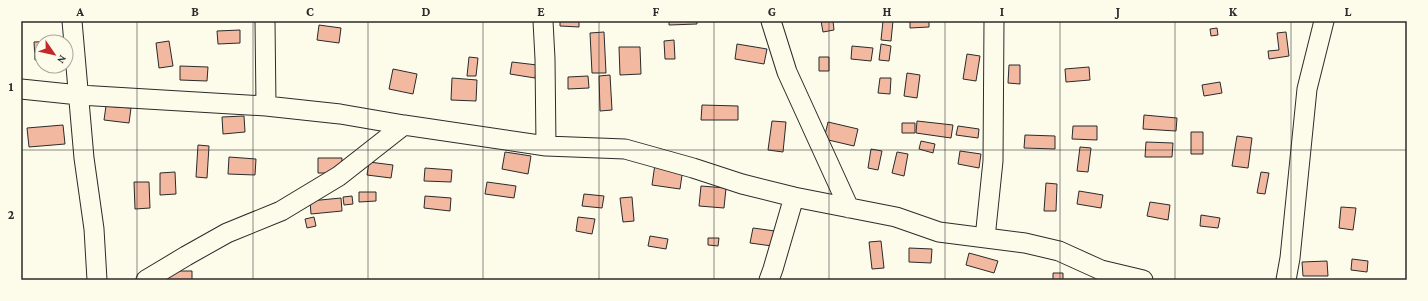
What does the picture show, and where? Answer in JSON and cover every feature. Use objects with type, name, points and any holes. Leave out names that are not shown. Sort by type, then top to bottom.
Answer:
[{"type":"street","points":[[72,21],[84,158],[94,229],[97,280]]},
{"type":"street","points":[[265,21],[266,106]]},
{"type":"street","points":[[543,21],[546,59],[546,146]]},
{"type":"street","points":[[771,21],[787,72],[849,208]]},
{"type":"street","points":[[985,238],[993,161],[994,21]]},
{"type":"street","points":[[1286,280],[1290,258],[1307,89],[1324,21]]},
{"type":"street","points":[[21,89],[79,95],[266,106],[340,114],[546,146],[625,149],[693,168],[742,184],[794,197],[896,217],[939,232],[1025,243],[1059,251],[1101,270],[1143,280]]},
{"type":"street","points":[[146,280],[227,233],[281,211],[339,176],[404,125]]},
{"type":"street","points":[[769,280],[794,197]]},
{"type":"building","points":[[560,21],[579,21],[579,27],[560,26]]},
{"type":"building","points":[[669,21],[697,21],[697,24],[669,25]]},
{"type":"building","points":[[821,21],[833,21],[834,30],[823,32]]},
{"type":"building","points":[[883,21],[893,21],[891,41],[881,40]]},
{"type":"building","points":[[910,21],[929,21],[929,27],[910,28]]},
{"type":"building","points":[[319,25],[341,28],[339,43],[317,40]]},
{"type":"building","points":[[1217,28],[1218,35],[1211,36],[1210,29]]},
{"type":"building","points":[[240,30],[240,43],[218,44],[217,31]]},
{"type":"building","points":[[604,32],[606,73],[592,73],[590,33]]},
{"type":"building","points":[[1286,32],[1289,56],[1269,59],[1268,51],[1279,50],[1277,33]]},
{"type":"building","points":[[674,40],[675,59],[665,59],[664,41]]},
{"type":"building","points":[[169,41],[173,66],[159,68],[156,43]]},
{"type":"building","points":[[737,44],[767,49],[764,64],[735,59]]},
{"type":"building","points":[[881,44],[891,46],[889,61],[879,60]]},
{"type":"building","points":[[852,46],[873,48],[871,61],[851,59]]},
{"type":"building","points":[[619,47],[640,47],[641,74],[620,75]]},
{"type":"building","points":[[967,54],[980,56],[976,81],[963,79]]},
{"type":"building","points":[[469,57],[478,58],[476,76],[467,76]]},
{"type":"building","points":[[819,57],[829,57],[829,71],[819,71]]},
{"type":"building","points":[[512,62],[537,65],[535,78],[510,74]]},
{"type":"building","points":[[1009,65],[1020,65],[1020,84],[1008,83]]},
{"type":"building","points":[[180,66],[208,67],[207,81],[180,80]]},
{"type":"building","points":[[1089,67],[1090,80],[1066,82],[1065,69]]},
{"type":"building","points":[[393,69],[417,74],[413,94],[389,89]]},
{"type":"building","points":[[907,73],[920,75],[917,98],[904,96]]},
{"type":"building","points":[[610,75],[612,110],[600,111],[599,76]]},
{"type":"building","points":[[588,76],[589,88],[568,89],[568,77]]},
{"type":"building","points":[[452,78],[477,80],[476,101],[451,100]]},
{"type":"building","points":[[880,78],[891,78],[890,94],[878,93]]},
{"type":"building","points":[[1220,82],[1222,93],[1204,96],[1202,85]]},
{"type":"building","points":[[702,105],[738,106],[738,120],[701,120]]},
{"type":"building","points":[[106,106],[131,108],[129,123],[104,120]]},
{"type":"building","points":[[1144,115],[1177,118],[1176,131],[1143,129]]},
{"type":"building","points":[[244,116],[245,132],[223,134],[222,117]]},
{"type":"building","points":[[772,121],[786,122],[783,152],[768,150]]},
{"type":"building","points":[[917,121],[953,125],[951,138],[916,133]]},
{"type":"building","points":[[828,122],[858,129],[854,146],[824,139]]},
{"type":"building","points":[[902,123],[915,123],[915,133],[902,133]]},
{"type":"building","points":[[63,125],[65,144],[29,147],[27,128]]},
{"type":"building","points":[[958,126],[979,129],[978,138],[956,135]]},
{"type":"building","points":[[1073,126],[1097,126],[1097,140],[1072,139]]},
{"type":"building","points":[[1191,132],[1203,132],[1203,154],[1191,154]]},
{"type":"building","points":[[1025,135],[1055,136],[1055,149],[1024,148]]},
{"type":"building","points":[[1237,136],[1252,138],[1248,168],[1232,166]]},
{"type":"building","points":[[921,141],[935,144],[933,153],[919,149]]},
{"type":"building","points":[[1146,142],[1173,143],[1172,157],[1145,157]]},
{"type":"building","points":[[198,145],[209,146],[207,178],[196,177]]},
{"type":"building","points":[[1080,147],[1091,148],[1088,172],[1077,171]]},
{"type":"building","points":[[871,149],[882,151],[878,170],[868,168]]},
{"type":"building","points":[[960,151],[981,154],[979,168],[958,164]]},
{"type":"building","points":[[505,152],[531,156],[528,174],[502,169]]},
{"type":"building","points":[[897,152],[908,154],[904,176],[892,173]]},
{"type":"building","points":[[229,157],[256,159],[255,175],[228,174]]},
{"type":"building","points":[[318,158],[342,158],[341,173],[318,173]]},
{"type":"building","points":[[369,162],[393,165],[391,178],[367,175]]},
{"type":"building","points":[[655,164],[683,168],[680,189],[652,185]]},
{"type":"building","points":[[425,168],[452,170],[451,182],[424,181]]},
{"type":"building","points":[[175,172],[176,194],[160,195],[160,173]]},
{"type":"building","points":[[1261,172],[1269,173],[1265,194],[1257,193]]},
{"type":"building","points":[[134,182],[149,182],[150,208],[135,209]]},
{"type":"building","points":[[487,182],[516,186],[514,198],[485,194]]},
{"type":"building","points":[[1046,183],[1057,184],[1056,211],[1044,211]]},
{"type":"building","points":[[701,186],[726,188],[724,208],[699,206]]},
{"type":"building","points":[[1079,191],[1103,195],[1101,208],[1077,204]]},
{"type":"building","points":[[359,192],[376,192],[376,201],[359,202]]},
{"type":"building","points":[[584,194],[604,196],[602,208],[582,206]]},
{"type":"building","points":[[352,196],[353,204],[344,205],[343,197]]},
{"type":"building","points":[[425,196],[451,198],[450,211],[424,208]]},
{"type":"building","points":[[632,197],[634,221],[623,222],[620,198]]},
{"type":"building","points":[[341,198],[342,211],[311,214],[310,201]]},
{"type":"building","points":[[1150,202],[1170,205],[1168,220],[1147,216]]},
{"type":"building","points":[[1341,207],[1356,208],[1353,230],[1339,228]]},
{"type":"building","points":[[1201,215],[1220,218],[1218,228],[1200,226]]},
{"type":"building","points":[[314,217],[316,226],[307,228],[305,219]]},
{"type":"building","points":[[578,217],[595,219],[592,234],[576,231]]},
{"type":"building","points":[[753,228],[775,231],[772,246],[750,243]]},
{"type":"building","points":[[650,236],[668,239],[666,249],[648,246]]},
{"type":"building","points":[[708,238],[719,238],[718,246],[708,245]]},
{"type":"building","points":[[881,241],[884,268],[872,269],[869,242]]},
{"type":"building","points":[[909,248],[932,249],[931,263],[909,262]]},
{"type":"building","points":[[969,253],[998,261],[994,273],[966,265]]},
{"type":"building","points":[[1352,259],[1368,261],[1367,272],[1351,270]]},
{"type":"building","points":[[1327,261],[1328,276],[1303,276],[1302,262]]},
{"type":"building","points":[[164,271],[192,271],[192,280],[164,280]]},
{"type":"building","points":[[1053,273],[1063,273],[1063,280],[1053,280]]}]
